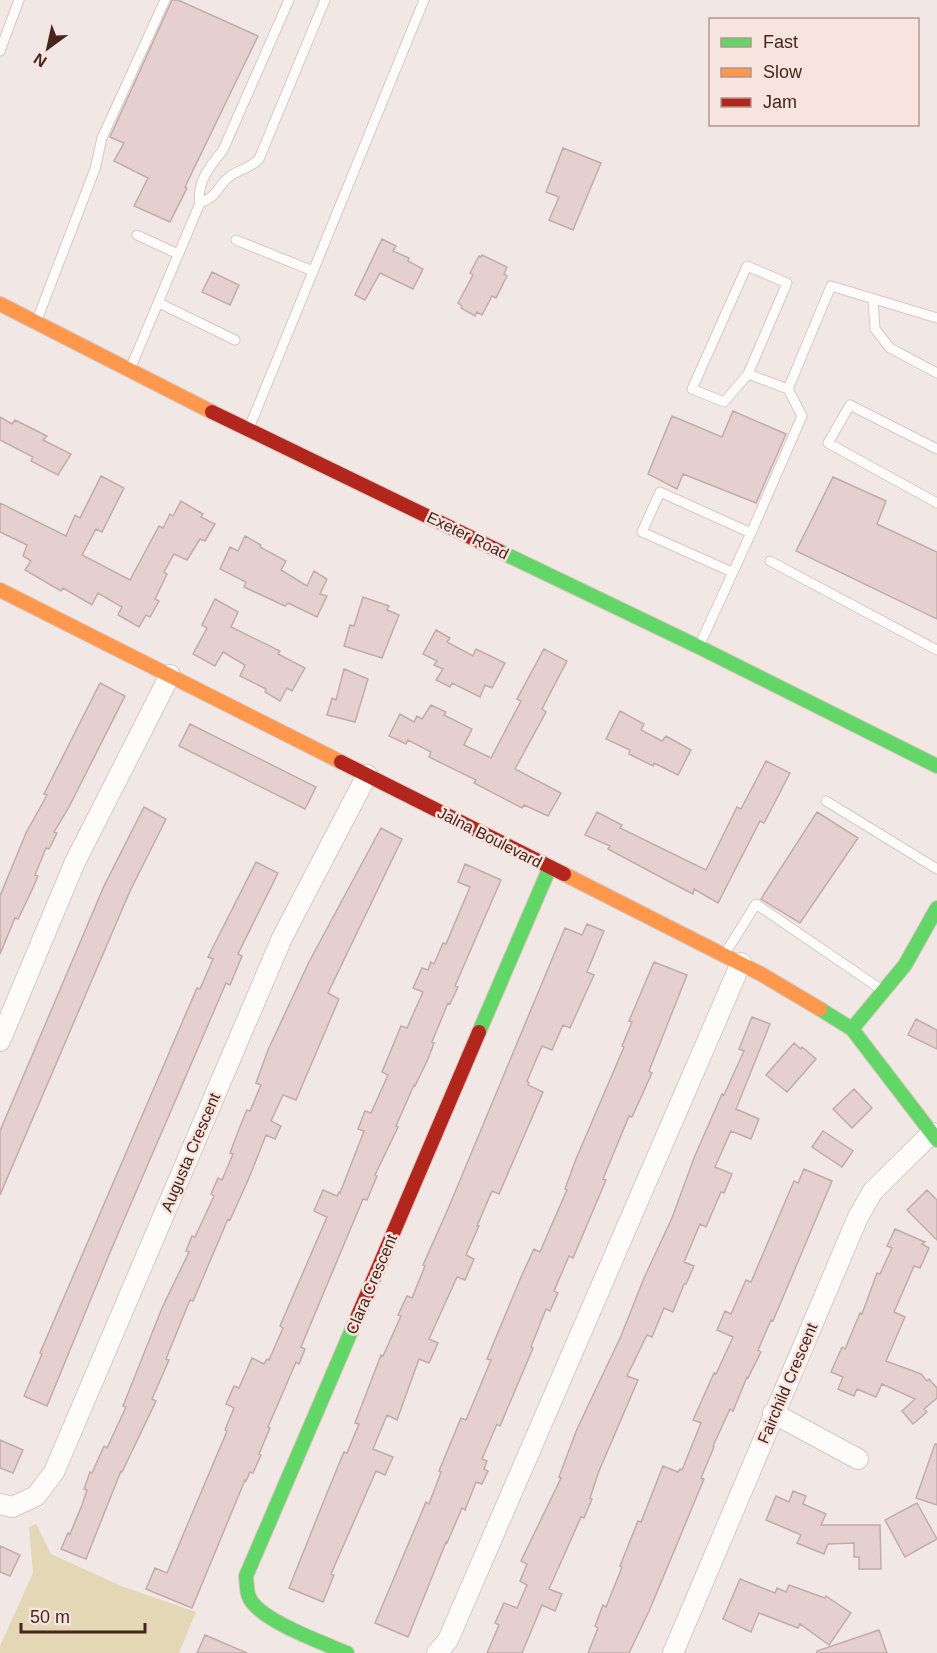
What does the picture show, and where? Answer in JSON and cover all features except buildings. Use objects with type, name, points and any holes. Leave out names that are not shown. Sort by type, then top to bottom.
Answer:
[{"type":"street","name":"Exeter Road","points":[[0,304],[248,430],[699,646],[937,766]]},
{"type":"street","name":"Jalna Boulevard","points":[[0,590],[732,959],[852,1029],[935,1134]]},
{"type":"street","points":[[0,1041],[75,862],[170,675]]},
{"type":"street","name":"Augusta Crescent","points":[[0,1504],[12,1507],[36,1496],[54,1472],[282,938],[367,775]]},
{"type":"street","name":"Clara Crescent","points":[[347,1653],[280,1624],[263,1612],[250,1599],[246,1576],[550,867]]},
{"type":"street","points":[[852,1029],[904,965],[936,915]]},
{"type":"street","points":[[437,1653],[448,1640],[732,959]]},
{"type":"street","name":"Fairchild Crescent","points":[[678,1652],[773,1413],[858,1216],[873,1191],[935,1134]]},
{"type":"street","points":[[773,1413],[858,1459]]},
{"type":"lane","points":[[0,51],[18,0]]},
{"type":"lane","points":[[36,322],[95,169],[102,138],[165,0]]},
{"type":"lane","points":[[130,370],[200,203],[198,191],[212,164],[223,150],[289,0]]},
{"type":"lane","points":[[200,203],[212,198],[230,177],[251,167],[259,159],[325,0]]},
{"type":"lane","points":[[248,430],[424,0]]},
{"type":"lane","points":[[137,235],[178,254]]},
{"type":"lane","points":[[236,240],[313,271]]},
{"type":"lane","points":[[747,266],[787,283],[748,374],[724,402],[692,389],[747,266]]},
{"type":"lane","points":[[788,389],[831,286],[937,318]]},
{"type":"lane","points":[[873,299],[876,328],[890,348],[937,373]]},
{"type":"lane","points":[[159,303],[235,340]]},
{"type":"lane","points":[[699,646],[802,416],[788,389],[748,374]]},
{"type":"lane","points":[[937,449],[850,405],[828,443],[937,503]]},
{"type":"lane","points":[[732,572],[642,532],[660,492],[751,533]]},
{"type":"lane","points":[[770,561],[937,650]]},
{"type":"lane","points":[[826,801],[937,869]]},
{"type":"lane","points":[[732,959],[756,904],[884,991]]},
{"type":"shaded area","points":[[36,1524],[51,1554],[121,1586],[196,1612],[179,1653],[0,1653],[0,1646],[33,1573],[29,1527]]},
{"type":"traffic: fast","points":[[499,551],[699,647],[937,766]]},
{"type":"traffic: fast","points":[[479,1032],[550,867]]},
{"type":"traffic: fast","points":[[852,1029],[905,965],[937,908]]},
{"type":"traffic: fast","points":[[820,1009],[852,1029],[937,1140]]},
{"type":"traffic: fast","points":[[347,1653],[294,1630],[267,1615],[250,1599],[246,1576],[353,1327]]},
{"type":"traffic: slow","points":[[0,304],[212,412]]},
{"type":"traffic: slow","points":[[0,590],[341,762]]},
{"type":"traffic: slow","points":[[564,874],[761,974],[820,1009]]},
{"type":"traffic: jam","points":[[212,412],[499,551]]},
{"type":"traffic: jam","points":[[341,762],[564,874]]},
{"type":"traffic: jam","points":[[353,1327],[479,1032]]}]
